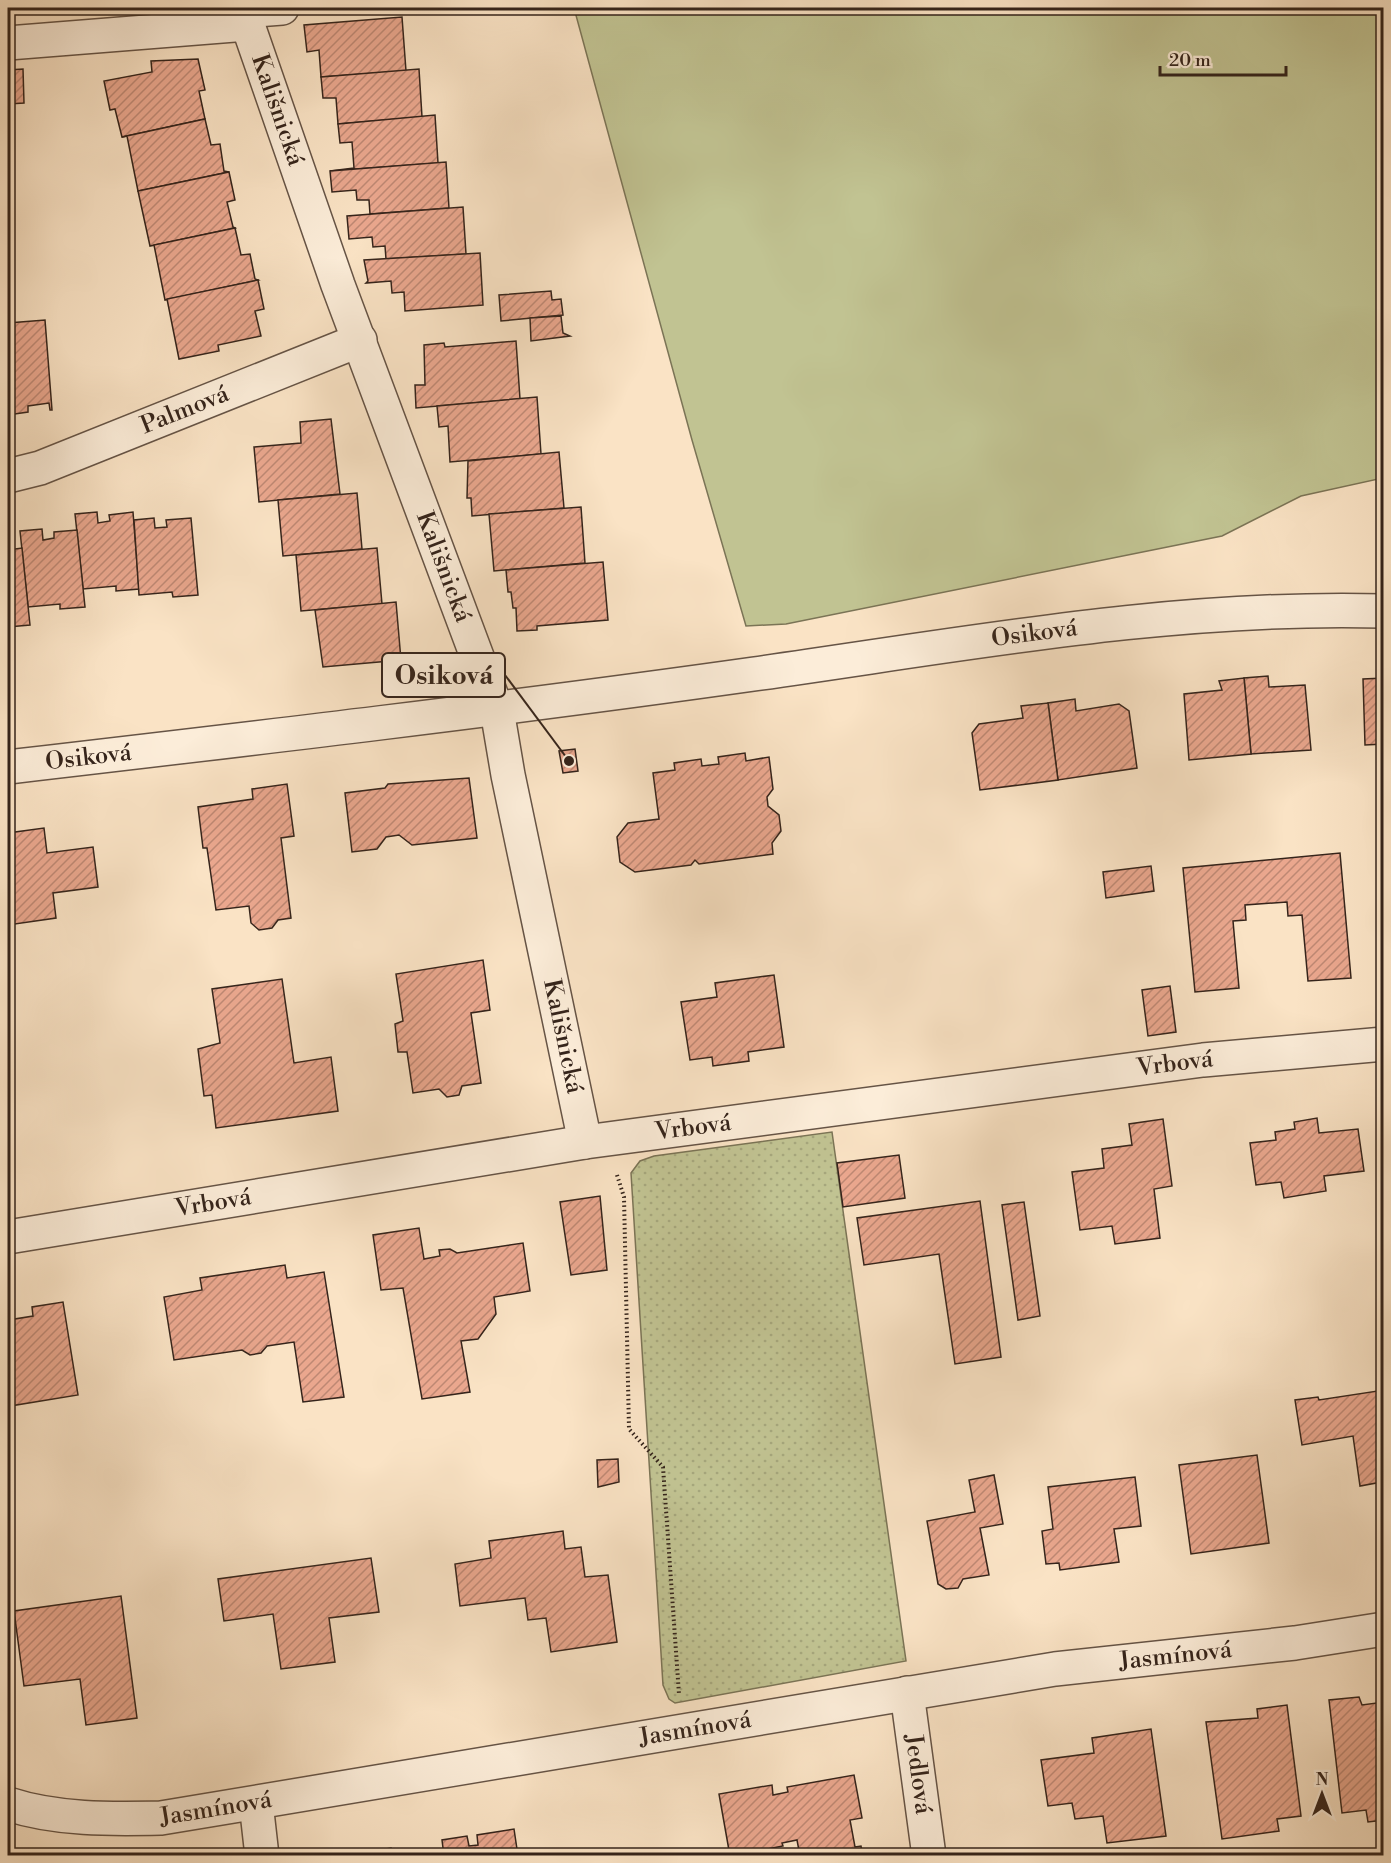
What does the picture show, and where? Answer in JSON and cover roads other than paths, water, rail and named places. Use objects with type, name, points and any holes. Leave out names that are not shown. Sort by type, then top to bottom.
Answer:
[{"type":"street","points":[[8,43],[282,8]]},
{"type":"street","name":"Kališnická","points":[[244,14],[360,340],[497,710],[508,775],[585,1142]]},
{"type":"street","name":"Palmová","points":[[8,476],[40,468],[360,340]]},
{"type":"street","name":"Osiková","points":[[8,767],[497,710],[1108,625],[1263,611],[1383,610]]},
{"type":"street","name":"Vrbová","points":[[8,1237],[585,1142],[1203,1060],[1383,1044]]},
{"type":"street","name":"Jasmínová","points":[[8,1804],[26,1810],[105,1819],[161,1818],[1055,1669],[1295,1643],[1383,1629]]},
{"type":"street","name":"Jedlová","points":[[907,1693],[929,1856]]},
{"type":"street","points":[[256,1803],[262,1856]]},
{"type":"place","name":"Osiková","points":[[569,761]]}]
